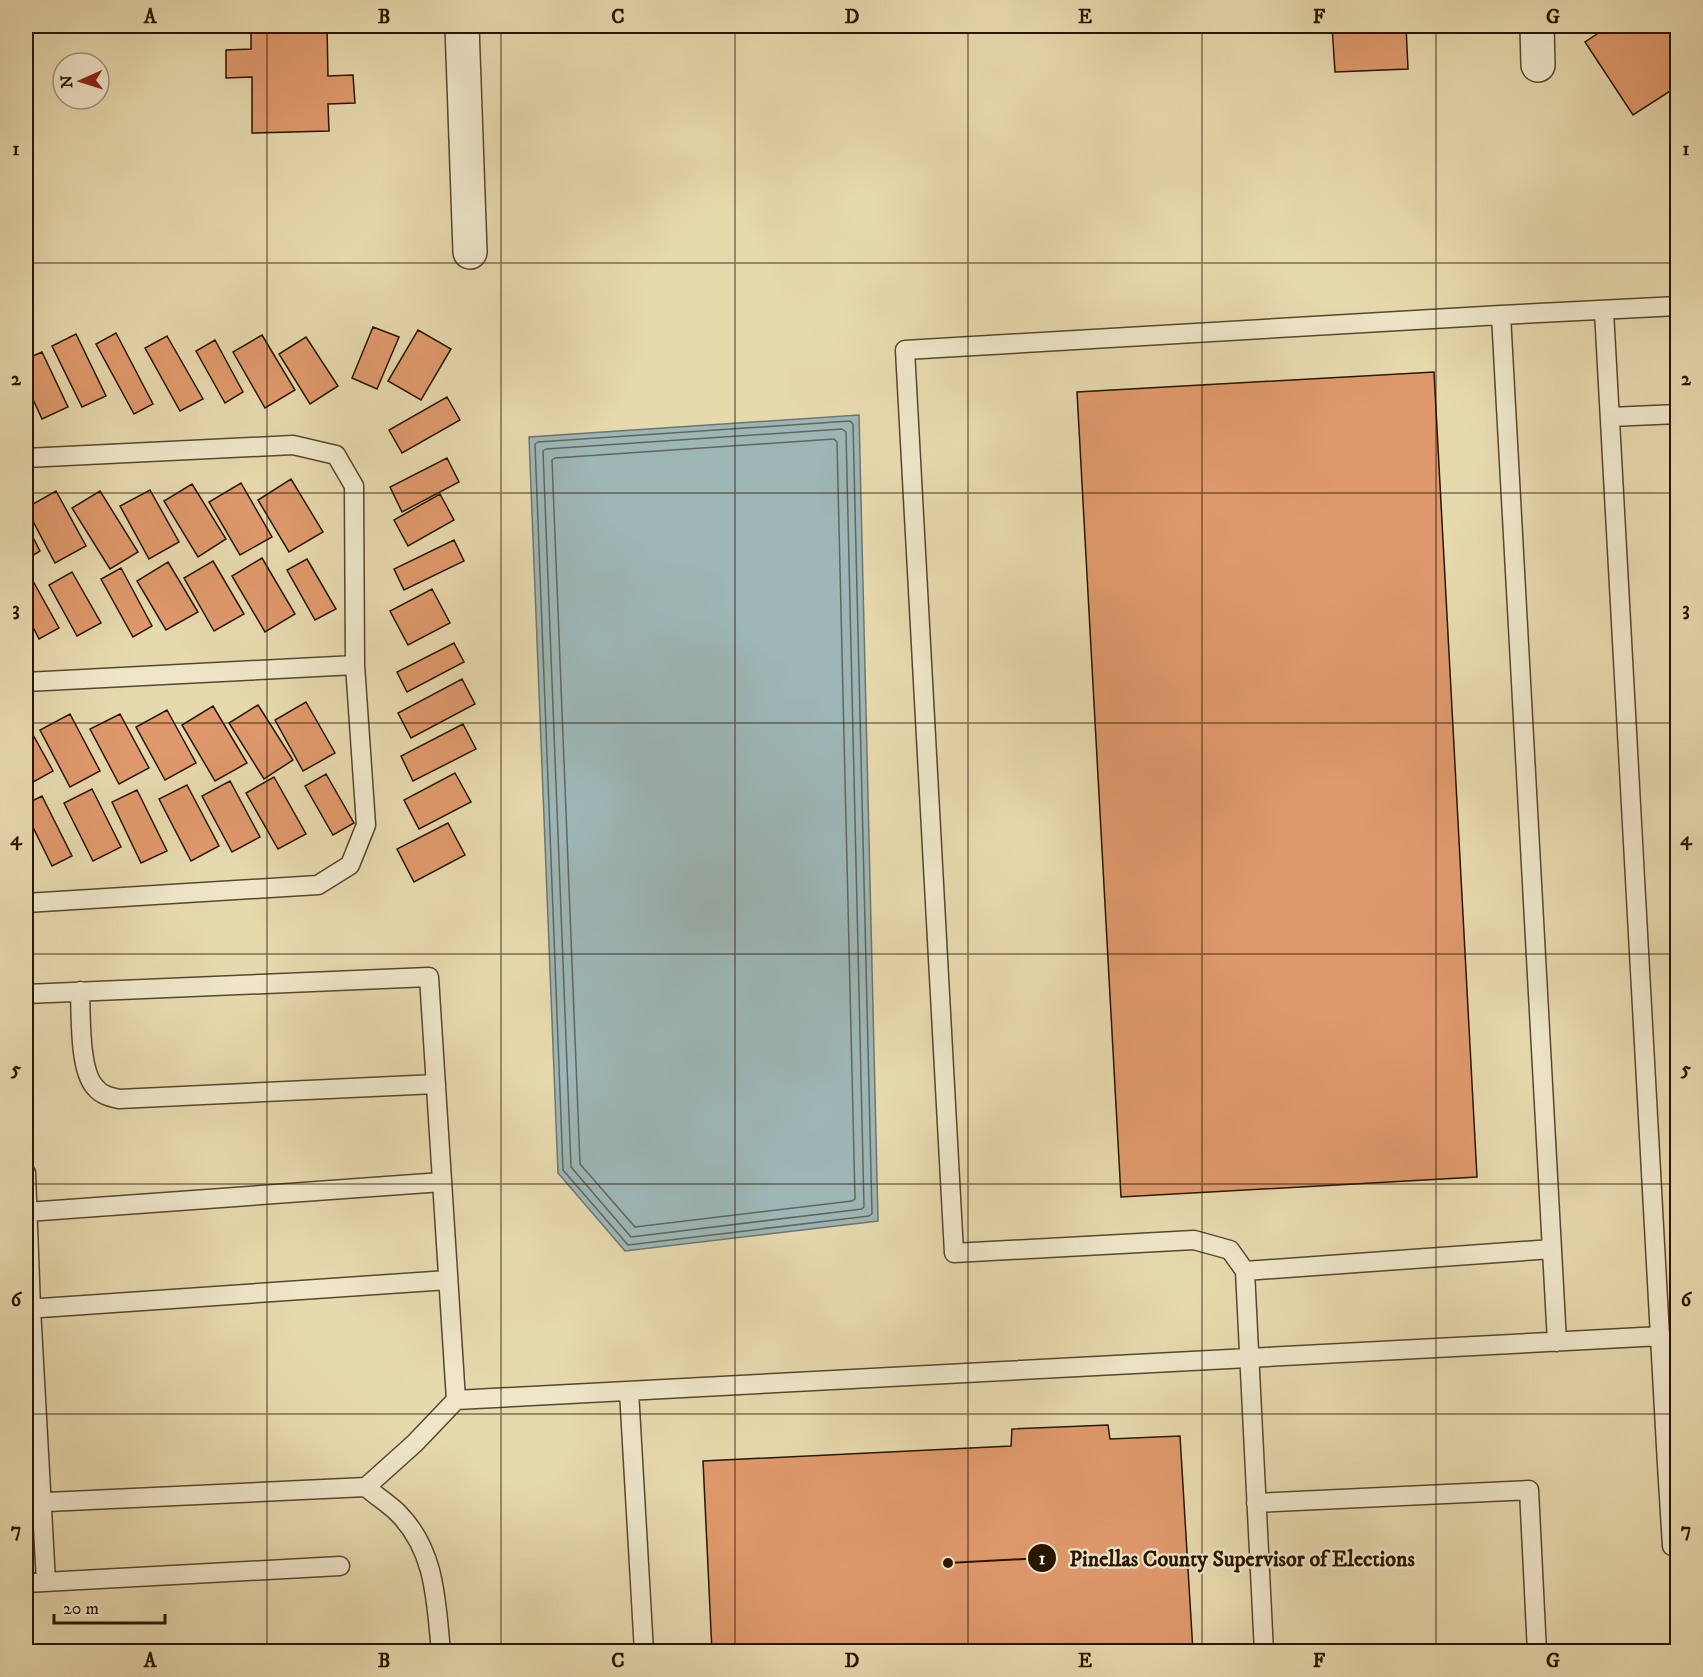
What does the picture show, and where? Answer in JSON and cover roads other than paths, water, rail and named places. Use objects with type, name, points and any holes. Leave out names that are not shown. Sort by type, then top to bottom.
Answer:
[{"type":"street","points":[[462,26],[470,252]]},
{"type":"street","points":[[1537,26],[1538,65]]},
{"type":"lane","points":[[1264,1652],[1245,1271],[1230,1250],[1194,1240],[954,1253],[905,350],[1677,306]]},
{"type":"lane","points":[[1604,311],[1672,1546],[1677,1545]]},
{"type":"lane","points":[[1501,315],[1557,1342]]},
{"type":"lane","points":[[1610,417],[1677,414]]},
{"type":"lane","points":[[26,458],[293,445],[336,454],[354,486],[355,665],[366,825],[350,865],[318,885],[26,903]]},
{"type":"lane","points":[[26,682],[355,665]]},
{"type":"lane","points":[[26,994],[429,977],[456,1400]]},
{"type":"lane","points":[[80,991],[84,1063],[89,1079],[96,1089],[106,1096],[119,1100],[436,1084]]},
{"type":"lane","points":[[26,1173],[34,1502],[46,1582]]},
{"type":"lane","points":[[27,1212],[442,1182]]},
{"type":"lane","points":[[1245,1271],[1552,1249]]},
{"type":"lane","points":[[28,1308],[448,1280]]},
{"type":"lane","points":[[34,1502],[366,1487],[415,1443],[456,1400],[1661,1336]]},
{"type":"lane","points":[[629,1391],[644,1652]]},
{"type":"lane","points":[[366,1487],[399,1514],[423,1546],[435,1584],[441,1652]]},
{"type":"lane","points":[[1256,1503],[1529,1490],[1537,1652]]},
{"type":"lane","points":[[26,1583],[340,1566]]},
{"type":"water","points":[[859,415],[878,1221],[625,1251],[558,1173],[529,437]]},
{"type":"place","name":"Pinellas County Supervisor of Elections","points":[[948,1563]]}]
